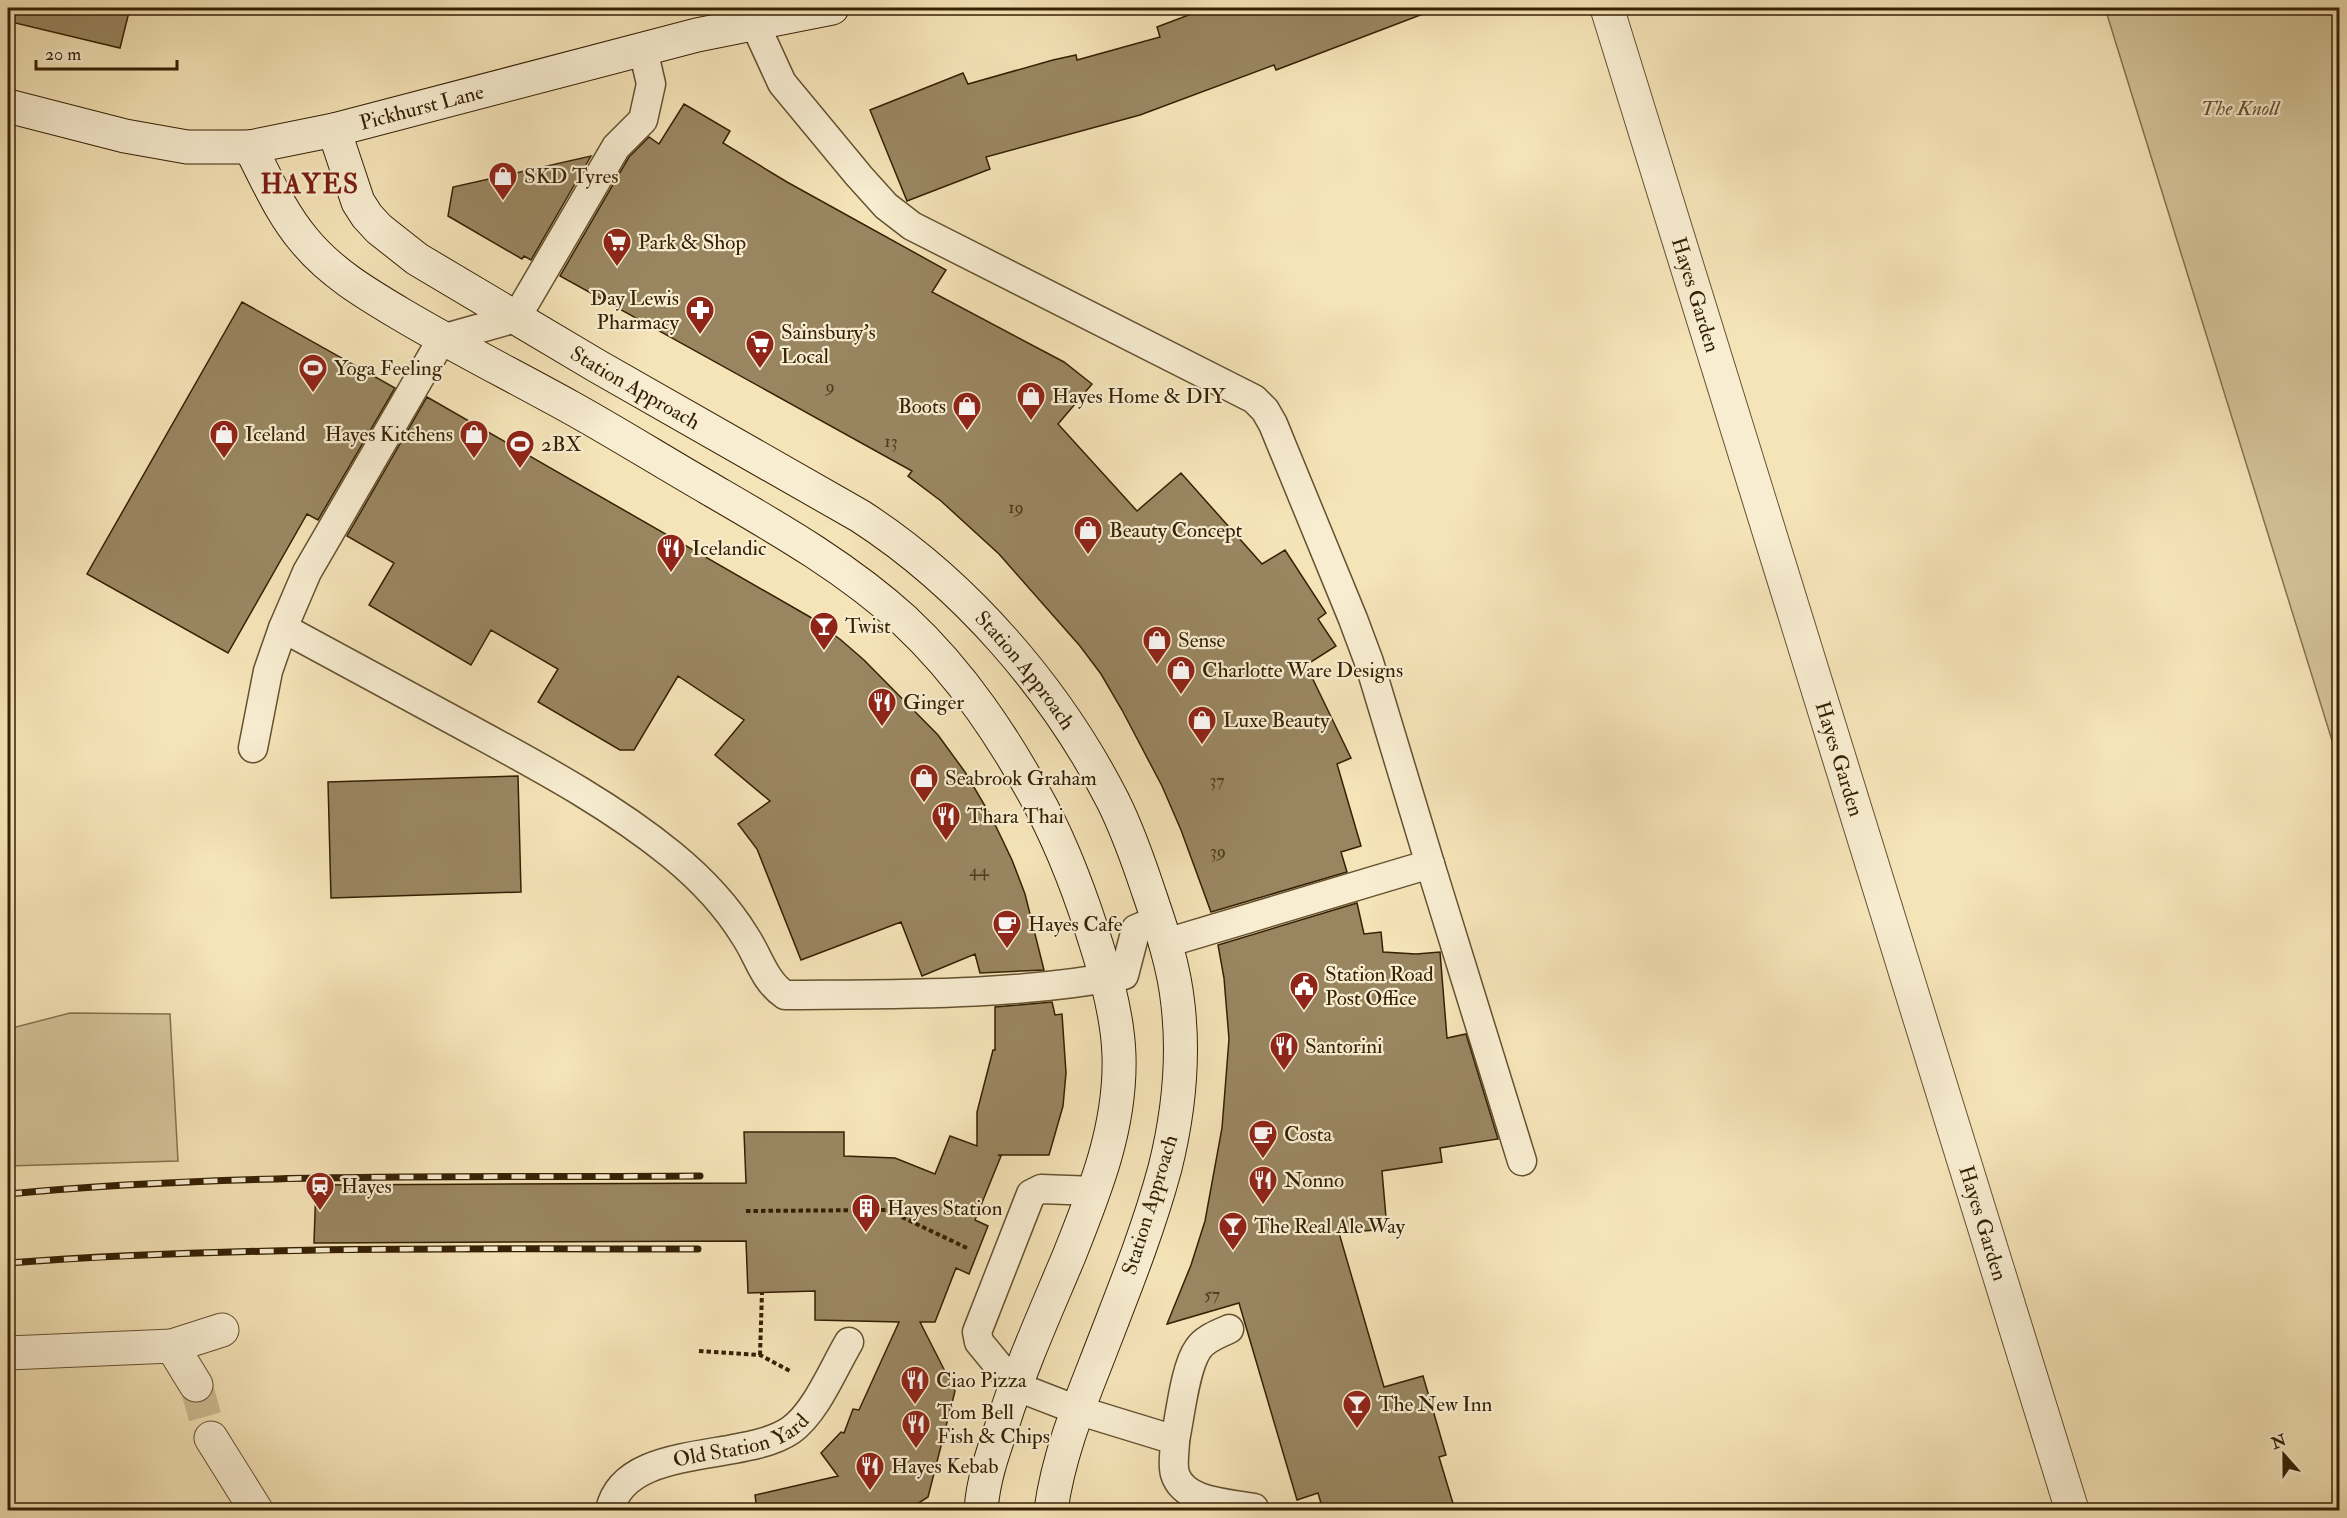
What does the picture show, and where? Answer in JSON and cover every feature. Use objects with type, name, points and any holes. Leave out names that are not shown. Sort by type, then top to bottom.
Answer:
[{"type":"street","name":"Pickhurst Lane","points":[[8,106],[126,136],[187,147],[250,147],[334,130],[754,22],[832,8]]},
{"type":"street","name":"Hayes Garden","points":[[1606,8],[2072,1510]]},
{"type":"street","name":"Station Approach","points":[[334,130],[358,202],[379,229],[417,259],[860,516],[890,536],[932,570],[970,606],[1046,694],[1077,737],[1114,804],[1138,861],[1173,973],[1180,1034],[1178,1092],[1165,1166],[1145,1234],[1063,1449],[1051,1510]]},
{"type":"street","points":[[250,147],[281,206],[300,236],[319,258],[345,280],[442,339],[572,408],[774,526],[853,580],[904,621],[968,689],[1026,778],[1071,868],[1086,908],[1116,1017],[1119,1054],[1118,1085],[1114,1123],[1095,1191],[1015,1386],[988,1466],[981,1510]]},
{"type":"street","points":[[8,1353],[172,1346],[222,1330]]},
{"type":"street","points":[[172,1346],[196,1385]]},
{"type":"street","points":[[211,1438],[256,1510]]},
{"type":"lane","points":[[754,22],[782,83],[859,176],[895,213],[912,226],[1254,399],[1265,410],[1273,424],[1369,662],[1522,1161]]},
{"type":"lane","points":[[253,748],[268,671],[283,628],[308,572],[442,339],[516,318],[616,147],[643,120],[651,84],[642,49]]},
{"type":"lane","points":[[283,628],[534,764],[645,833],[684,865],[717,898],[746,936],[773,987],[785,995],[919,993],[1051,987],[1107,979],[1124,975],[1136,929],[1162,932],[1430,864]]},
{"type":"lane","points":[[1095,1191],[1041,1189],[1031,1194],[977,1332],[979,1342],[1015,1386],[1077,1410],[1175,1440]]},
{"type":"lane","points":[[1229,1329],[1208,1339],[1198,1349],[1189,1373],[1175,1440],[1174,1472],[1180,1485],[1194,1496],[1254,1508]]},
{"type":"lane","name":"Old Station Yard","points":[[610,1510],[612,1500],[624,1484],[651,1467],[672,1460],[771,1440],[790,1431],[806,1417],[849,1342]]},
{"type":"path","points":[[746,1212],[887,1210],[1003,1264]]},
{"type":"path","points":[[760,1355],[762,1292]]},
{"type":"path","points":[[699,1351],[760,1355],[822,1388]]},
{"type":"green space","name":"The Knoll","points":[[2105,8],[2339,8],[2339,763]]},
{"type":"green space","points":[[70,1013],[170,1014],[178,1161],[8,1166],[8,1026],[16,1027]]},
{"type":"building","points":[[13,8],[130,8],[120,48],[11,22]]},
{"type":"building","points":[[1207,8],[1431,8],[1431,11],[1276,70],[1274,65],[1140,115],[986,157],[990,169],[907,201],[870,110],[963,73],[968,84],[1053,60],[1076,55],[1077,60],[1160,37],[1157,27]]},
{"type":"building","points":[[684,104],[730,131],[723,143],[787,182],[946,270],[932,292],[1064,362],[1092,384],[1058,424],[1137,511],[1181,473],[1262,564],[1285,550],[1326,613],[1318,619],[1336,646],[1306,665],[1351,758],[1337,764],[1361,846],[1341,852],[1347,872],[1211,912],[1162,786],[1101,674],[1080,646],[999,554],[941,501],[908,476],[912,471],[560,276],[629,157],[649,137],[659,144]]},
{"type":"building","name":"SKD Tyres","points":[[591,156],[531,260],[524,256],[522,259],[448,216],[453,187]]},
{"type":"building","name":"Iceland","points":[[242,302],[395,388],[318,520],[307,514],[228,653],[87,574]]},
{"type":"building","points":[[427,397],[810,617],[864,660],[938,735],[965,772],[991,816],[1025,894],[1044,970],[980,973],[975,954],[922,976],[901,922],[801,960],[757,849],[738,824],[770,801],[715,755],[744,720],[678,676],[634,750],[620,750],[538,702],[558,669],[491,630],[471,665],[369,605],[394,563],[347,536]]},
{"type":"building","points":[[518,776],[521,892],[331,898],[328,782]]},
{"type":"building","points":[[1357,903],[1364,934],[1381,932],[1383,952],[1416,954],[1440,952],[1447,1038],[1466,1034],[1498,1139],[1440,1148],[1442,1162],[1382,1171],[1387,1229],[1339,1233],[1384,1387],[1423,1376],[1446,1455],[1439,1457],[1455,1510],[1323,1510],[1318,1493],[1297,1500],[1239,1303],[1167,1324],[1191,1265],[1205,1221],[1222,1128],[1229,1039],[1224,978],[1218,945]]},
{"type":"building","points":[[1052,1002],[1055,1015],[1062,1014],[1066,1073],[1063,1106],[1049,1155],[998,1155],[1001,1156],[975,1220],[988,1226],[969,1274],[956,1268],[935,1322],[920,1322],[955,1391],[928,1497],[908,1510],[757,1510],[755,1495],[838,1476],[821,1453],[841,1432],[844,1433],[853,1409],[859,1410],[899,1322],[815,1320],[815,1291],[748,1293],[746,1241],[314,1243],[316,1185],[746,1183],[744,1132],[844,1132],[844,1156],[895,1158],[935,1174],[950,1136],[977,1146],[977,1112],[993,1050],[995,1050],[995,1007]]},
{"type":"tunnel","points":[[196,1385],[211,1438]]},
{"type":"railway","points":[[8,1194],[180,1182],[267,1179],[700,1176]]},
{"type":"railway","points":[[8,1263],[267,1251],[698,1249]]},
{"type":"place","name":"SKD Tyres","points":[[503,202]]},
{"type":"place","name":"Park & Shop","points":[[617,268]]},
{"type":"place","name":"Day Lewis Pharmacy","points":[[700,336]]},
{"type":"place","name":"Sainsbury's Local","points":[[760,370]]},
{"type":"place","name":"Yoga Feeling","points":[[313,394]]},
{"type":"place","name":"Hayes Home & DIY","points":[[1031,422]]},
{"type":"place","name":"Boots","points":[[967,432]]},
{"type":"place","name":"Iceland","points":[[224,460]]},
{"type":"place","name":"Hayes Kitchens","points":[[474,460]]},
{"type":"place","name":"2BX","points":[[520,470]]},
{"type":"place","name":"Beauty Concept","points":[[1088,556]]},
{"type":"place","name":"Icelandic","points":[[671,574]]},
{"type":"place","name":"Twist","points":[[824,652]]},
{"type":"place","name":"Sense","points":[[1157,666]]},
{"type":"place","name":"Charlotte Ware Designs","points":[[1181,696]]},
{"type":"place","name":"Ginger","points":[[882,728]]},
{"type":"place","name":"Luxe Beauty","points":[[1202,746]]},
{"type":"place","name":"Seabrook Graham","points":[[924,804]]},
{"type":"place","name":"Thara Thai","points":[[946,842]]},
{"type":"place","name":"Hayes Cafe","points":[[1007,950]]},
{"type":"place","name":"Station Road Post Office","points":[[1304,1012]]},
{"type":"place","name":"Santorini","points":[[1284,1072]]},
{"type":"place","name":"Costa","points":[[1263,1160]]},
{"type":"place","name":"Nonno","points":[[1263,1206]]},
{"type":"place","name":"Hayes","points":[[320,1212]]},
{"type":"place","name":"Hayes Station","points":[[866,1234]]},
{"type":"place","name":"The Real Ale Way","points":[[1233,1252]]},
{"type":"place","name":"Ciao Pizza","points":[[915,1406]]},
{"type":"place","name":"The New Inn","points":[[1357,1430]]},
{"type":"place","name":"Tom Bell Fish & Chips","points":[[916,1450]]},
{"type":"place","name":"Hayes Kebab","points":[[870,1492]]},
{"type":"district","name":"HAYES","points":[[310,184]]}]
